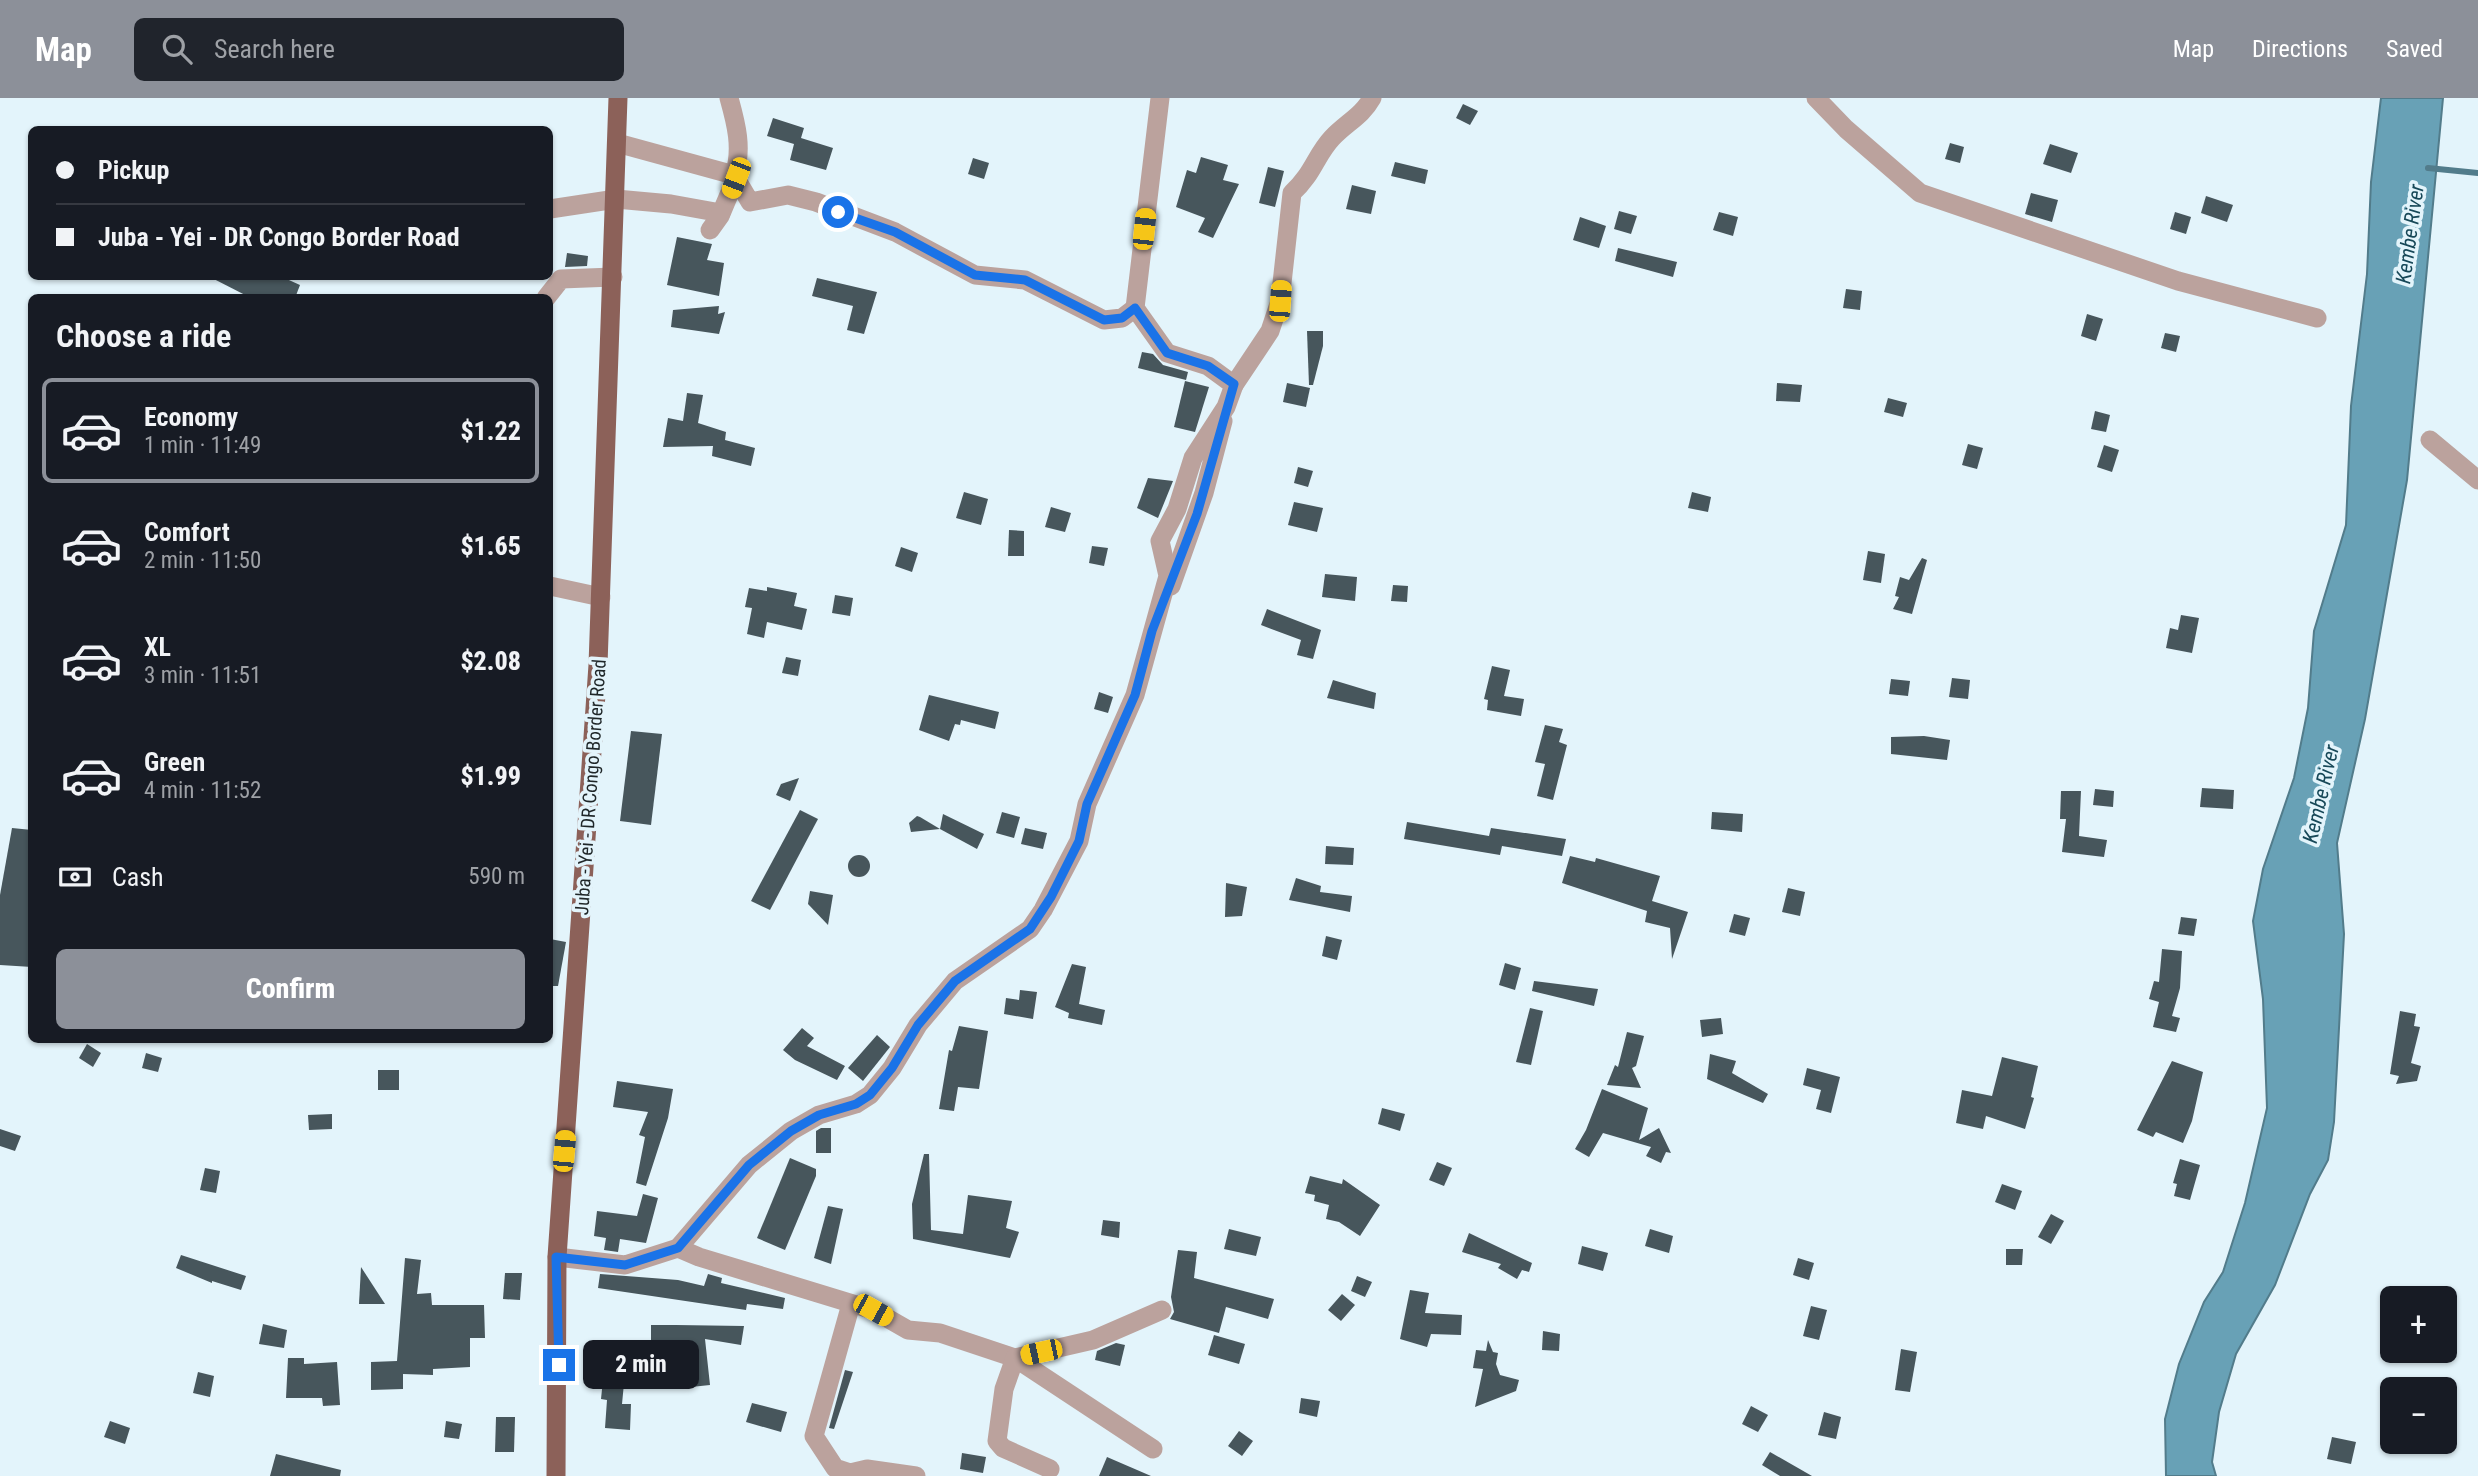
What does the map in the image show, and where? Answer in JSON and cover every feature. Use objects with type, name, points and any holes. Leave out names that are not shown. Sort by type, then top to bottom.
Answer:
[{"type":"main road","name":"Juba - Yei - DR Congo Border Road","points":[[556,1476],[556,1257],[601,597],[618,98]]},
{"type":"street","points":[[710,230],[721,213],[739,159],[736,122],[729,98]]},
{"type":"street","points":[[1160,98],[1135,308],[1167,353],[1208,366],[1234,384]]},
{"type":"street","points":[[556,1257],[625,1265],[678,1248],[749,1165],[791,1131],[819,1115],[856,1104],[870,1095],[892,1068],[918,1025],[955,981],[1030,929],[1051,897],[1079,841],[1087,804],[1135,695],[1168,576],[1160,541],[1177,509],[1193,458],[1226,407],[1234,384],[1270,331],[1280,301],[1292,193],[1308,178],[1331,139],[1364,112],[1372,98]]},
{"type":"street","points":[[1816,98],[1846,129],[1920,193],[2178,281],[2316,318]]},
{"type":"street","points":[[617,143],[735,176],[750,202],[788,195],[816,202],[895,232],[975,275],[1025,280],[1104,320],[1122,318],[1135,308]]},
{"type":"street","points":[[553,209],[615,199],[671,204],[721,213]]},
{"type":"street","points":[[549,294],[561,279],[613,277]]},
{"type":"street","points":[[2430,440],[2478,480]]},
{"type":"street","points":[[553,587],[601,597]]},
{"type":"street","points":[[678,1248],[873,1310],[908,1330],[940,1332],[1015,1358],[1153,1449]]},
{"type":"street","points":[[851,1304],[814,1436],[835,1468],[850,1473],[867,1469],[916,1476]]},
{"type":"street","points":[[1015,1358],[1093,1340],[1162,1310]]},
{"type":"street","points":[[1015,1358],[1004,1389],[997,1441],[1003,1448],[1050,1469]]},
{"type":"water","name":"Kembe River","points":[[2381,98],[2443,98],[2407,480],[2365,719],[2337,843],[2344,934],[2334,1122],[2328,1160],[2310,1194],[2275,1285],[2236,1354],[2219,1412],[2212,1462],[2216,1476],[2166,1476],[2165,1419],[2179,1364],[2204,1302],[2223,1272],[2245,1203],[2267,1108],[2263,999],[2253,921],[2263,869],[2294,778],[2308,708],[2314,631],[2346,525],[2351,406],[2367,274],[2371,182]]},
{"type":"building","points":[[1463,104],[1478,111],[1470,125],[1456,118]]},
{"type":"building","points":[[773,118],[804,128],[801,138],[833,148],[826,170],[790,160],[794,144],[767,136]]},
{"type":"building","points":[[1950,143],[1964,147],[1960,163],[1945,159]]},
{"type":"building","points":[[2050,144],[2078,153],[2071,173],[2043,164]]},
{"type":"building","points":[[1201,157],[1228,165],[1223,180],[1239,184],[1213,238],[1198,232],[1205,218],[1176,207],[1187,170],[1196,173]]},
{"type":"building","points":[[973,158],[989,163],[984,179],[968,174]]},
{"type":"building","points":[[1395,162],[1428,170],[1425,184],[1391,176]]},
{"type":"building","points":[[1268,167],[1284,171],[1275,207],[1259,203]]},
{"type":"building","points":[[1352,185],[1376,191],[1371,214],[1346,209]]},
{"type":"building","points":[[2031,193],[2058,200],[2052,222],[2025,214]]},
{"type":"building","points":[[2206,196],[2233,205],[2227,222],[2201,213]]},
{"type":"building","points":[[1619,211],[1637,216],[1631,234],[1614,229]]},
{"type":"building","points":[[1719,212],[1738,217],[1733,236],[1713,230]]},
{"type":"building","points":[[2175,212],[2191,217],[2186,234],[2170,229]]},
{"type":"building","points":[[1580,217],[1606,226],[1599,248],[1573,240]]},
{"type":"building","points":[[677,237],[712,244],[707,260],[724,263],[719,296],[667,285]]},
{"type":"building","points":[[1618,248],[1677,262],[1673,277],[1615,261]]},
{"type":"building","points":[[567,253],[588,256],[587,266],[565,267]]},
{"type":"building","points":[[817,278],[877,292],[864,334],[847,330],[853,306],[812,296]]},
{"type":"building","points":[[216,280],[289,280],[300,285],[297,294],[243,294]]},
{"type":"building","points":[[1846,289],[1862,291],[1860,310],[1843,308]]},
{"type":"building","points":[[719,306],[718,314],[725,312],[719,334],[671,327],[673,310]]},
{"type":"building","points":[[2087,314],[2103,319],[2096,341],[2081,336]]},
{"type":"building","points":[[1307,331],[1323,331],[1323,346],[1313,385],[1309,385]]},
{"type":"building","points":[[2165,333],[2180,336],[2176,352],[2161,348]]},
{"type":"building","points":[[1142,352],[1153,354],[1163,365],[1188,372],[1186,380],[1138,368]]},
{"type":"building","points":[[1185,381],[1209,387],[1195,432],[1174,427]]},
{"type":"building","points":[[1287,383],[1310,388],[1306,407],[1283,402]]},
{"type":"building","points":[[1777,383],[1802,385],[1800,402],[1776,401]]},
{"type":"building","points":[[687,393],[703,395],[698,423],[726,432],[725,440],[755,448],[751,466],[712,456],[713,446],[663,447],[668,418],[683,421]]},
{"type":"building","points":[[1888,398],[1907,403],[1903,417],[1884,412]]},
{"type":"building","points":[[2095,411],[2110,415],[2106,432],[2091,429]]},
{"type":"building","points":[[1968,444],[1983,448],[1977,469],[1962,465]]},
{"type":"building","points":[[2104,445],[2119,450],[2112,472],[2097,467]]},
{"type":"building","points":[[1298,467],[1313,471],[1308,487],[1294,483]]},
{"type":"building","points":[[1148,478],[1173,481],[1158,518],[1137,508]]},
{"type":"building","points":[[964,492],[988,499],[981,525],[956,518]]},
{"type":"building","points":[[1692,492],[1711,497],[1708,512],[1688,508]]},
{"type":"building","points":[[1294,502],[1323,508],[1317,532],[1288,525]]},
{"type":"building","points":[[1051,507],[1071,513],[1065,532],[1045,527]]},
{"type":"building","points":[[1009,530],[1024,531],[1024,556],[1008,556]]},
{"type":"building","points":[[1092,546],[1108,548],[1104,566],[1089,563]]},
{"type":"building","points":[[901,547],[918,553],[912,572],[895,566]]},
{"type":"building","points":[[1868,551],[1885,554],[1881,583],[1863,580]]},
{"type":"building","points":[[1922,558],[1927,560],[1912,614],[1893,609],[1899,597],[1895,596],[1900,577],[1909,580]]},
{"type":"building","points":[[1325,574],[1357,577],[1355,601],[1322,597]]},
{"type":"building","points":[[1393,585],[1408,586],[1407,602],[1391,601]]},
{"type":"building","points":[[767,587],[797,593],[794,606],[807,609],[802,630],[767,622],[764,638],[747,634],[752,608],[745,607],[749,588],[767,591]]},
{"type":"building","points":[[835,595],[853,598],[850,616],[832,613]]},
{"type":"building","points":[[1267,609],[1321,630],[1313,659],[1297,655],[1301,640],[1261,625]]},
{"type":"building","points":[[2181,615],[2199,618],[2192,653],[2166,648],[2170,628],[2178,630]]},
{"type":"building","points":[[786,657],[801,660],[798,676],[782,673]]},
{"type":"building","points":[[1492,666],[1510,670],[1504,696],[1524,699],[1521,716],[1487,710],[1488,700],[1484,699]]},
{"type":"building","points":[[1952,678],[1970,680],[1968,699],[1949,697]]},
{"type":"building","points":[[1891,679],[1910,681],[1908,696],[1889,694]]},
{"type":"building","points":[[1333,680],[1376,693],[1374,709],[1327,698]]},
{"type":"building","points":[[1099,692],[1113,697],[1108,713],[1094,709]]},
{"type":"building","points":[[929,695],[999,712],[995,729],[961,720],[960,725],[955,724],[949,741],[919,730]]},
{"type":"building","points":[[1545,725],[1563,729],[1559,742],[1567,745],[1553,800],[1537,796],[1545,764],[1535,762]]},
{"type":"building","points":[[631,731],[662,734],[651,825],[620,821]]},
{"type":"building","points":[[1924,736],[1950,740],[1947,760],[1891,754],[1891,737]]},
{"type":"building","points":[[799,778],[790,801],[776,795],[781,784]]},
{"type":"building","points":[[2202,788],[2234,790],[2233,809],[2200,807]]},
{"type":"building","points":[[2095,789],[2114,791],[2113,807],[2093,805]]},
{"type":"building","points":[[2061,791],[2081,791],[2079,836],[2107,840],[2104,857],[2062,852],[2066,819],[2060,819]]},
{"type":"building","points":[[800,810],[818,819],[770,910],[751,901]]},
{"type":"building","points":[[1002,812],[1020,817],[1014,838],[996,833]]},
{"type":"building","points":[[1712,812],[1743,814],[1742,832],[1711,829]]},
{"type":"building","points":[[943,814],[984,834],[977,849],[940,829]]},
{"type":"building","points":[[917,816],[940,829],[911,832],[909,823]]},
{"type":"building","points":[[1407,822],[1489,836],[1491,828],[1566,839],[1562,856],[1502,846],[1500,855],[1404,839]]},
{"type":"building","points":[[12,828],[28,830],[28,967],[0,965],[0,895]]},
{"type":"building","points":[[1025,828],[1047,833],[1043,849],[1021,844]]},
{"type":"building","points":[[1326,846],[1354,848],[1353,865],[1325,864]]},
{"type":"building","points":[[859,855],[867,858],[870,866],[867,874],[859,877],[851,874],[848,866],[851,858]]},
{"type":"building","points":[[1570,856],[1595,862],[1596,858],[1660,876],[1652,901],[1688,912],[1672,959],[1670,928],[1645,922],[1647,911],[1562,883]]},
{"type":"building","points":[[1296,878],[1321,886],[1320,892],[1352,896],[1350,912],[1289,900]]},
{"type":"building","points":[[1226,883],[1247,887],[1242,916],[1225,917]]},
{"type":"building","points":[[1788,888],[1805,892],[1800,916],[1782,912]]},
{"type":"building","points":[[810,891],[833,895],[828,925],[808,904]]},
{"type":"building","points":[[1734,914],[1750,918],[1745,936],[1729,932]]},
{"type":"building","points":[[2181,917],[2197,919],[2194,936],[2178,934]]},
{"type":"building","points":[[1326,936],[1342,940],[1337,960],[1322,956]]},
{"type":"building","points":[[553,940],[566,942],[558,986],[553,986]]},
{"type":"building","points":[[2162,949],[2182,951],[2180,988],[2172,1016],[2180,1018],[2176,1032],[2153,1027],[2159,1002],[2149,999],[2154,981],[2159,982]]},
{"type":"building","points":[[1505,963],[1521,968],[1515,990],[1499,985]]},
{"type":"building","points":[[1072,964],[1086,967],[1079,1004],[1105,1010],[1102,1025],[1068,1018],[1069,1013],[1055,1007]]},
{"type":"building","points":[[1534,981],[1598,989],[1594,1006],[1532,991]]},
{"type":"building","points":[[1020,990],[1037,992],[1033,1019],[1004,1014],[1006,998],[1019,1000]]},
{"type":"building","points":[[1530,1008],[1543,1011],[1531,1065],[1516,1062]]},
{"type":"building","points":[[2400,1011],[2416,1014],[2414,1026],[2420,1027],[2411,1063],[2421,1066],[2417,1081],[2396,1084],[2399,1076],[2390,1074]]},
{"type":"building","points":[[1721,1018],[1723,1034],[1702,1037],[1700,1020]]},
{"type":"building","points":[[959,1026],[988,1031],[979,1089],[958,1087],[954,1111],[939,1109],[949,1050],[952,1051]]},
{"type":"building","points":[[802,1028],[814,1038],[807,1046],[845,1066],[837,1080],[795,1060],[783,1050]]},
{"type":"building","points":[[1627,1032],[1644,1036],[1636,1066],[1632,1068],[1641,1088],[1607,1085],[1615,1065],[1618,1067]]},
{"type":"building","points":[[877,1035],[890,1047],[863,1081],[848,1068]]},
{"type":"building","points":[[87,1044],[101,1053],[93,1067],[79,1058]]},
{"type":"building","points":[[146,1053],[162,1058],[158,1072],[142,1068]]},
{"type":"building","points":[[1710,1054],[1736,1061],[1732,1073],[1768,1094],[1763,1103],[1707,1079]]},
{"type":"building","points":[[2002,1057],[2038,1066],[2031,1097],[2034,1098],[2025,1129],[1986,1116],[1983,1129],[1956,1123],[1962,1090],[1992,1096]]},
{"type":"building","points":[[2172,1061],[2203,1072],[2192,1121],[2183,1143],[2156,1132],[2153,1137],[2137,1130]]},
{"type":"building","points":[[1807,1068],[1840,1077],[1831,1113],[1816,1109],[1821,1090],[1803,1085]]},
{"type":"building","points":[[378,1070],[399,1070],[399,1090],[378,1090]]},
{"type":"building","points":[[617,1081],[673,1089],[668,1118],[646,1186],[636,1183],[645,1137],[639,1135],[648,1112],[613,1107]]},
{"type":"building","points":[[1602,1089],[1648,1108],[1639,1140],[1659,1128],[1671,1153],[1666,1152],[1661,1163],[1646,1156],[1651,1147],[1603,1133],[1589,1157],[1575,1149],[1586,1130]]},
{"type":"building","points":[[1382,1108],[1405,1114],[1400,1131],[1378,1124]]},
{"type":"building","points":[[332,1114],[332,1129],[309,1130],[308,1115]]},
{"type":"building","points":[[831,1128],[831,1153],[816,1153],[816,1131]]},
{"type":"building","points":[[0,1129],[21,1136],[15,1151],[0,1146]]},
{"type":"building","points":[[924,1154],[929,1154],[931,1230],[963,1234],[968,1195],[1012,1201],[1006,1228],[1019,1232],[1010,1258],[913,1239],[912,1204]]},
{"type":"building","points":[[790,1158],[816,1169],[816,1176],[785,1250],[757,1238]]},
{"type":"building","points":[[2180,1159],[2200,1165],[2190,1200],[2174,1196],[2177,1184],[2173,1183]]},
{"type":"building","points":[[1437,1162],[1452,1168],[1444,1186],[1429,1180]]},
{"type":"building","points":[[205,1168],[220,1171],[216,1193],[200,1190]]},
{"type":"building","points":[[1310,1176],[1342,1184],[1343,1179],[1380,1205],[1360,1236],[1339,1222],[1326,1219],[1329,1205],[1314,1201],[1315,1195],[1305,1193]]},
{"type":"building","points":[[2002,1184],[2022,1191],[2015,1210],[1995,1202]]},
{"type":"building","points":[[643,1194],[658,1198],[646,1243],[620,1239],[618,1252],[604,1250],[606,1238],[594,1236],[597,1211],[637,1216]]},
{"type":"building","points":[[828,1206],[843,1209],[831,1264],[814,1258]]},
{"type":"building","points":[[2051,1214],[2064,1221],[2051,1244],[2038,1237]]},
{"type":"building","points":[[1103,1220],[1120,1222],[1119,1238],[1101,1235]]},
{"type":"building","points":[[1229,1229],[1261,1237],[1256,1256],[1224,1249]]},
{"type":"building","points":[[1650,1229],[1673,1236],[1669,1253],[1645,1246]]},
{"type":"building","points":[[1469,1233],[1532,1263],[1529,1272],[1522,1270],[1517,1279],[1498,1268],[1501,1264],[1462,1252]]},
{"type":"building","points":[[1582,1246],[1608,1253],[1603,1271],[1578,1264]]},
{"type":"building","points":[[2006,1249],[2023,1249],[2022,1265],[2006,1265]]},
{"type":"building","points":[[1178,1250],[1197,1252],[1194,1278],[1274,1299],[1268,1319],[1226,1307],[1219,1333],[1170,1319],[1174,1312],[1171,1297]]},
{"type":"building","points":[[181,1255],[246,1276],[241,1290],[212,1283],[176,1268]]},
{"type":"building","points":[[405,1258],[421,1260],[417,1294],[431,1293],[432,1305],[484,1305],[485,1338],[470,1338],[470,1367],[433,1369],[433,1375],[403,1374],[403,1389],[371,1390],[371,1362],[397,1361]]},
{"type":"building","points":[[1798,1258],[1814,1263],[1809,1280],[1793,1275]]},
{"type":"building","points":[[361,1267],[385,1304],[359,1304]]},
{"type":"building","points":[[505,1273],[522,1273],[520,1300],[503,1299]]},
{"type":"building","points":[[600,1274],[678,1280],[704,1286],[708,1274],[722,1278],[721,1283],[785,1298],[783,1309],[747,1304],[746,1310],[598,1288]]},
{"type":"building","points":[[1357,1276],[1372,1282],[1365,1297],[1351,1291]]},
{"type":"building","points":[[1410,1290],[1429,1293],[1425,1313],[1462,1315],[1461,1335],[1431,1334],[1427,1347],[1400,1339]]},
{"type":"building","points":[[1342,1294],[1355,1305],[1341,1321],[1328,1310]]},
{"type":"building","points":[[1811,1306],[1827,1310],[1819,1340],[1803,1336]]},
{"type":"building","points":[[263,1324],[287,1330],[284,1348],[259,1344]]},
{"type":"building","points":[[651,1325],[744,1326],[741,1345],[705,1339],[710,1385],[691,1387],[686,1342],[651,1340]]},
{"type":"building","points":[[1543,1331],[1560,1334],[1559,1351],[1542,1350]]},
{"type":"building","points":[[1214,1335],[1245,1344],[1239,1364],[1208,1355]]},
{"type":"building","points":[[1488,1340],[1493,1352],[1498,1353],[1496,1364],[1500,1375],[1519,1380],[1516,1391],[1475,1407],[1483,1369],[1473,1368],[1476,1350],[1486,1351]]},
{"type":"building","points":[[1116,1343],[1125,1345],[1120,1366],[1095,1360],[1097,1351]]},
{"type":"building","points":[[601,1348],[627,1352],[622,1404],[631,1404],[630,1430],[605,1428],[607,1400],[601,1399],[604,1370],[598,1369]]},
{"type":"building","points":[[1901,1349],[1917,1352],[1910,1392],[1895,1390]]},
{"type":"building","points":[[288,1358],[304,1358],[304,1364],[337,1362],[340,1405],[323,1406],[322,1398],[286,1398]]},
{"type":"building","points":[[845,1370],[853,1372],[834,1429],[829,1428]]},
{"type":"building","points":[[198,1372],[214,1376],[210,1397],[193,1393]]},
{"type":"building","points":[[1301,1398],[1320,1401],[1317,1417],[1299,1413]]},
{"type":"building","points":[[752,1403],[787,1412],[781,1432],[746,1422]]},
{"type":"building","points":[[1751,1406],[1768,1415],[1758,1432],[1742,1424]]},
{"type":"building","points":[[1824,1412],[1841,1417],[1836,1439],[1818,1435]]},
{"type":"building","points":[[496,1417],[515,1417],[514,1452],[495,1452]]},
{"type":"building","points":[[110,1421],[130,1428],[125,1444],[104,1437]]},
{"type":"building","points":[[446,1421],[462,1424],[459,1439],[444,1437]]},
{"type":"building","points":[[1239,1431],[1253,1441],[1242,1456],[1228,1446]]},
{"type":"building","points":[[2332,1437],[2356,1442],[2351,1464],[2327,1459]]},
{"type":"building","points":[[1770,1452],[1812,1476],[1780,1476],[1762,1465]]},
{"type":"building","points":[[962,1453],[986,1457],[983,1473],[960,1469]]},
{"type":"building","points":[[276,1454],[341,1470],[340,1476],[270,1476]]},
{"type":"building","points":[[1107,1457],[1151,1476],[1099,1476]]},
{"type":"waterway","points":[[2428,168],[2478,173]]},
{"type":"route","points":[[559,1365],[556,1257],[625,1265],[678,1248],[749,1165],[791,1131],[819,1115],[856,1104],[870,1095],[892,1068],[918,1025],[955,981],[1030,929],[1051,897],[1079,841],[1087,804],[1112,741],[1135,695],[1152,631],[1197,514],[1234,384],[1208,366],[1167,353],[1135,308],[1122,318],[1104,320],[1025,280],[975,275],[895,232],[838,212]]}]
